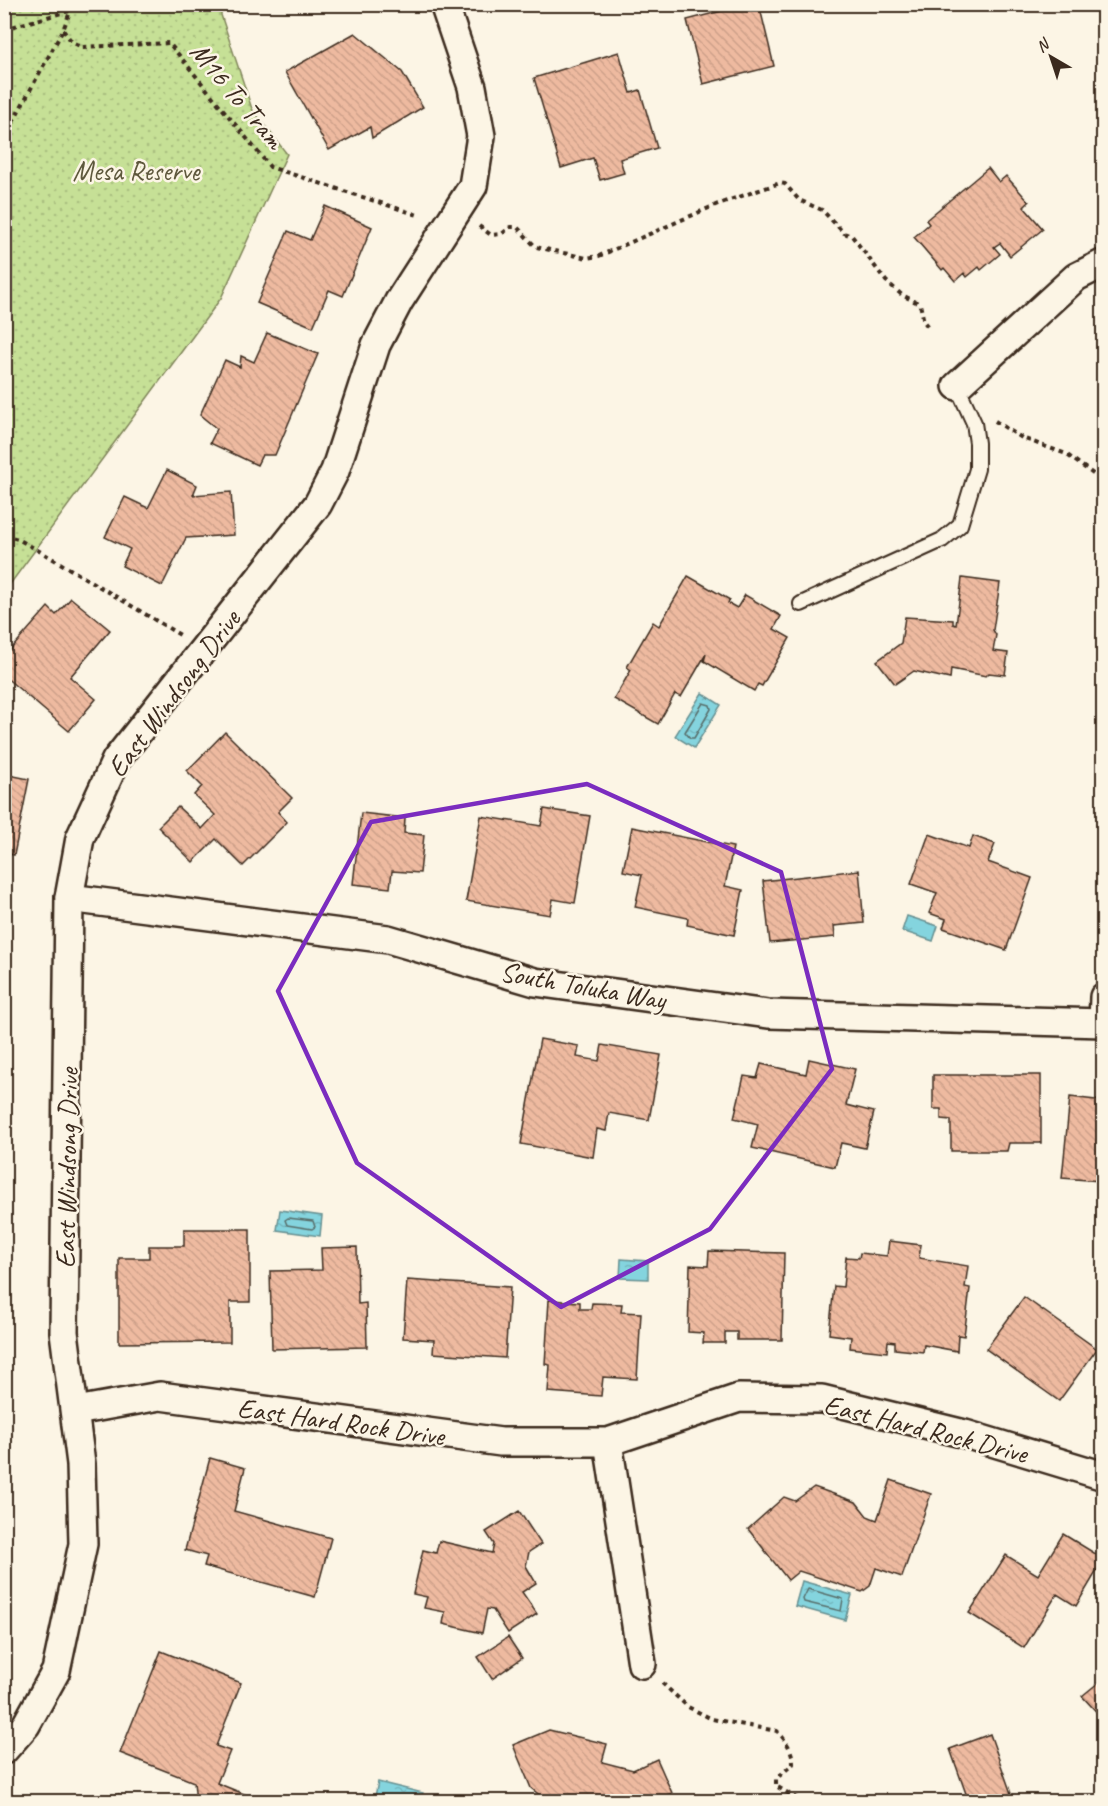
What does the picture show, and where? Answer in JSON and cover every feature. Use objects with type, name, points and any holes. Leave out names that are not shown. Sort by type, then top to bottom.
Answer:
[{"type":"street","name":"East Windsong Drive","points":[[4,1750],[26,1725],[56,1671],[83,1544],[81,1464],[76,1411],[64,1332],[69,898],[81,838],[116,760],[318,504],[335,471],[376,345],[399,301],[473,186],[481,136],[472,87],[444,4]]},
{"type":"street","points":[[957,386],[1076,278],[1104,263]]},
{"type":"street","name":"South Toluka Way","points":[[69,898],[388,939],[535,982],[768,1014],[1103,1023]]},
{"type":"street","points":[[1103,1023],[1104,997]]},
{"type":"street","name":"East Hard Rock Drive","points":[[76,1411],[160,1396],[501,1442],[608,1442],[739,1398],[822,1399],[965,1434],[1104,1476]]},
{"type":"street","points":[[608,1442],[642,1664]]},
{"type":"lane","points":[[801,604],[942,540],[960,525],[977,469],[977,443],[974,423],[957,386]]},
{"type":"path","points":[[4,138],[63,30],[73,4]]},
{"type":"path","points":[[4,28],[69,10]]},
{"type":"path","name":"M16 To Tram","points":[[63,30],[72,42],[82,47],[169,43],[270,167],[421,216]]},
{"type":"path","points":[[479,225],[491,235],[502,234],[510,227],[517,227],[536,247],[586,258],[599,256],[718,204],[780,183],[785,184],[799,200],[822,210],[844,233],[852,237],[886,281],[902,295],[920,304],[924,322],[930,329]]},
{"type":"path","points":[[957,386],[1003,428],[1066,454],[1104,482]]},
{"type":"path","points":[[4,535],[18,539],[55,560],[181,636]]},
{"type":"path","points":[[642,1664],[688,1707],[712,1719],[777,1731],[785,1738],[793,1756],[793,1764],[776,1779],[776,1786],[803,1802]]},
{"type":"highlighted area","points":[[587,784],[781,872],[832,1069],[710,1229],[561,1307],[357,1163],[278,991],[371,822]]},
{"type":"green space","name":"Mesa Reserve","points":[[5,4],[221,5],[221,15],[252,109],[287,154],[221,298],[5,591]]},
{"type":"water","points":[[702,693],[721,705],[694,748],[675,736]]},
{"type":"water","points":[[907,916],[938,926],[933,941],[902,931]]},
{"type":"water","points":[[280,1210],[322,1216],[320,1236],[277,1230]]},
{"type":"water","points":[[621,1259],[648,1261],[648,1279],[620,1278]]},
{"type":"water","points":[[802,1581],[852,1595],[845,1620],[795,1606]]},
{"type":"water","points":[[378,1782],[423,1793],[420,1801],[374,1801]]},
{"type":"building","points":[[748,4],[759,4],[774,66],[703,84],[687,20]]},
{"type":"building","points":[[355,33],[402,72],[423,107],[372,138],[370,127],[329,150],[285,72]]},
{"type":"building","points":[[619,52],[631,93],[640,90],[657,148],[620,159],[624,173],[600,180],[593,158],[561,168],[534,78]]},
{"type":"building","points":[[988,168],[999,182],[1006,176],[1029,202],[1024,207],[1043,229],[1010,256],[1000,243],[994,247],[1000,254],[981,270],[979,267],[967,277],[964,273],[955,281],[944,268],[942,270],[914,237],[929,224],[926,220]]},
{"type":"building","points":[[325,206],[372,227],[343,296],[329,290],[313,327],[257,303],[288,231],[310,240]]},
{"type":"building","points":[[1104,328],[1104,373],[1098,329]]},
{"type":"building","points":[[267,333],[318,354],[275,455],[262,455],[257,465],[210,443],[217,429],[200,415],[225,360],[240,367],[241,356],[254,362]]},
{"type":"building","points":[[167,470],[197,485],[193,495],[231,492],[234,535],[186,538],[162,586],[122,566],[130,549],[105,537],[125,497],[148,508]]},
{"type":"building","points":[[688,576],[730,600],[728,603],[737,608],[745,595],[781,616],[774,629],[790,638],[762,686],[758,684],[754,691],[704,661],[706,654],[681,697],[675,694],[658,724],[614,699],[631,670],[627,667],[653,622],[659,626]]},
{"type":"building","points":[[962,578],[1000,583],[993,630],[996,635],[993,651],[1008,653],[1005,675],[989,673],[986,676],[951,669],[950,679],[914,671],[895,684],[877,661],[901,643],[905,617],[953,620],[953,624],[956,625]]},
{"type":"building","points":[[71,598],[110,630],[70,677],[96,699],[69,731],[4,676],[4,657],[48,607],[56,615]]},
{"type":"building","points":[[225,732],[292,798],[278,812],[287,822],[243,866],[216,839],[193,862],[158,827],[178,807],[202,829],[215,815],[194,795],[202,786],[187,771]]},
{"type":"building","points":[[4,774],[29,779],[14,855],[4,853]]},
{"type":"building","points":[[544,809],[590,816],[575,903],[553,899],[550,915],[466,901],[481,816],[541,826]]},
{"type":"building","points":[[361,813],[405,818],[404,833],[424,835],[420,873],[392,871],[390,888],[353,884]]},
{"type":"building","points":[[632,827],[733,847],[725,886],[743,890],[734,935],[687,925],[688,918],[635,907],[642,875],[623,871]]},
{"type":"building","points":[[929,834],[969,848],[973,836],[995,844],[988,862],[1032,878],[1006,950],[943,928],[946,919],[929,913],[937,893],[911,884]]},
{"type":"building","points":[[859,870],[864,923],[834,926],[835,937],[770,943],[763,881]]},
{"type":"building","points":[[540,1039],[579,1046],[577,1057],[599,1061],[602,1045],[661,1055],[649,1120],[609,1113],[606,1131],[597,1129],[593,1157],[521,1144]]},
{"type":"building","points":[[809,1059],[855,1069],[846,1105],[874,1112],[865,1148],[841,1143],[835,1167],[752,1148],[758,1124],[734,1118],[744,1076],[757,1078],[761,1064],[806,1074]]},
{"type":"building","points":[[933,1075],[1041,1075],[1041,1143],[1009,1143],[1007,1151],[951,1151],[951,1120],[941,1119],[941,1109],[933,1109]]},
{"type":"building","points":[[1070,1097],[1104,1101],[1104,1211],[1098,1211],[1101,1181],[1062,1178]]},
{"type":"building","points":[[184,1229],[250,1229],[250,1302],[230,1302],[230,1342],[119,1343],[119,1258],[149,1258],[149,1246],[184,1246]]},
{"type":"building","points":[[889,1241],[921,1245],[919,1258],[968,1266],[965,1287],[970,1288],[964,1336],[958,1335],[957,1351],[924,1345],[923,1352],[895,1349],[895,1342],[888,1341],[887,1352],[850,1348],[851,1337],[829,1334],[834,1286],[843,1287],[846,1257],[859,1258],[860,1253],[887,1256]]},
{"type":"building","points":[[357,1247],[358,1304],[366,1303],[367,1347],[272,1349],[270,1271],[322,1270],[321,1248]]},
{"type":"building","points":[[709,1251],[784,1253],[782,1340],[737,1340],[737,1332],[725,1332],[725,1343],[703,1343],[704,1333],[688,1332],[690,1265],[708,1266]]},
{"type":"building","points":[[407,1280],[510,1287],[505,1358],[433,1353],[434,1340],[403,1338]]},
{"type":"building","points":[[1024,1297],[1097,1349],[1059,1401],[986,1349]]},
{"type":"building","points":[[549,1300],[580,1302],[580,1309],[591,1309],[592,1303],[622,1304],[621,1312],[641,1313],[637,1379],[603,1377],[601,1396],[548,1392],[550,1365],[545,1364]]},
{"type":"building","points":[[210,1458],[245,1468],[234,1511],[331,1538],[315,1597],[204,1566],[207,1556],[185,1550]]},
{"type":"building","points":[[891,1480],[931,1494],[902,1577],[876,1568],[870,1586],[862,1592],[799,1571],[788,1580],[748,1529],[784,1497],[795,1501],[814,1487],[856,1502],[867,1516],[877,1520]]},
{"type":"building","points":[[519,1511],[541,1544],[529,1552],[526,1566],[536,1583],[522,1592],[537,1614],[508,1633],[493,1610],[487,1609],[482,1633],[443,1624],[445,1612],[424,1608],[427,1597],[413,1594],[423,1550],[436,1553],[439,1541],[492,1553],[494,1544],[486,1532]]},
{"type":"building","points":[[1063,1534],[1104,1559],[1076,1606],[1057,1594],[1024,1648],[969,1613],[1006,1555],[1038,1575]]},
{"type":"building","points":[[508,1637],[522,1658],[492,1679],[478,1657]]},
{"type":"building","points":[[161,1651],[241,1683],[216,1746],[230,1751],[217,1783],[249,1796],[247,1802],[196,1802],[194,1782],[120,1753]]},
{"type":"building","points":[[1104,1678],[1104,1720],[1082,1696]]},
{"type":"building","points":[[549,1730],[607,1744],[602,1762],[633,1770],[657,1759],[672,1793],[654,1802],[548,1802],[531,1788],[513,1745]]},
{"type":"building","points":[[990,1734],[1014,1802],[969,1802],[950,1749]]},
{"type":"building","points":[[119,1794],[121,1802],[97,1802]]}]
